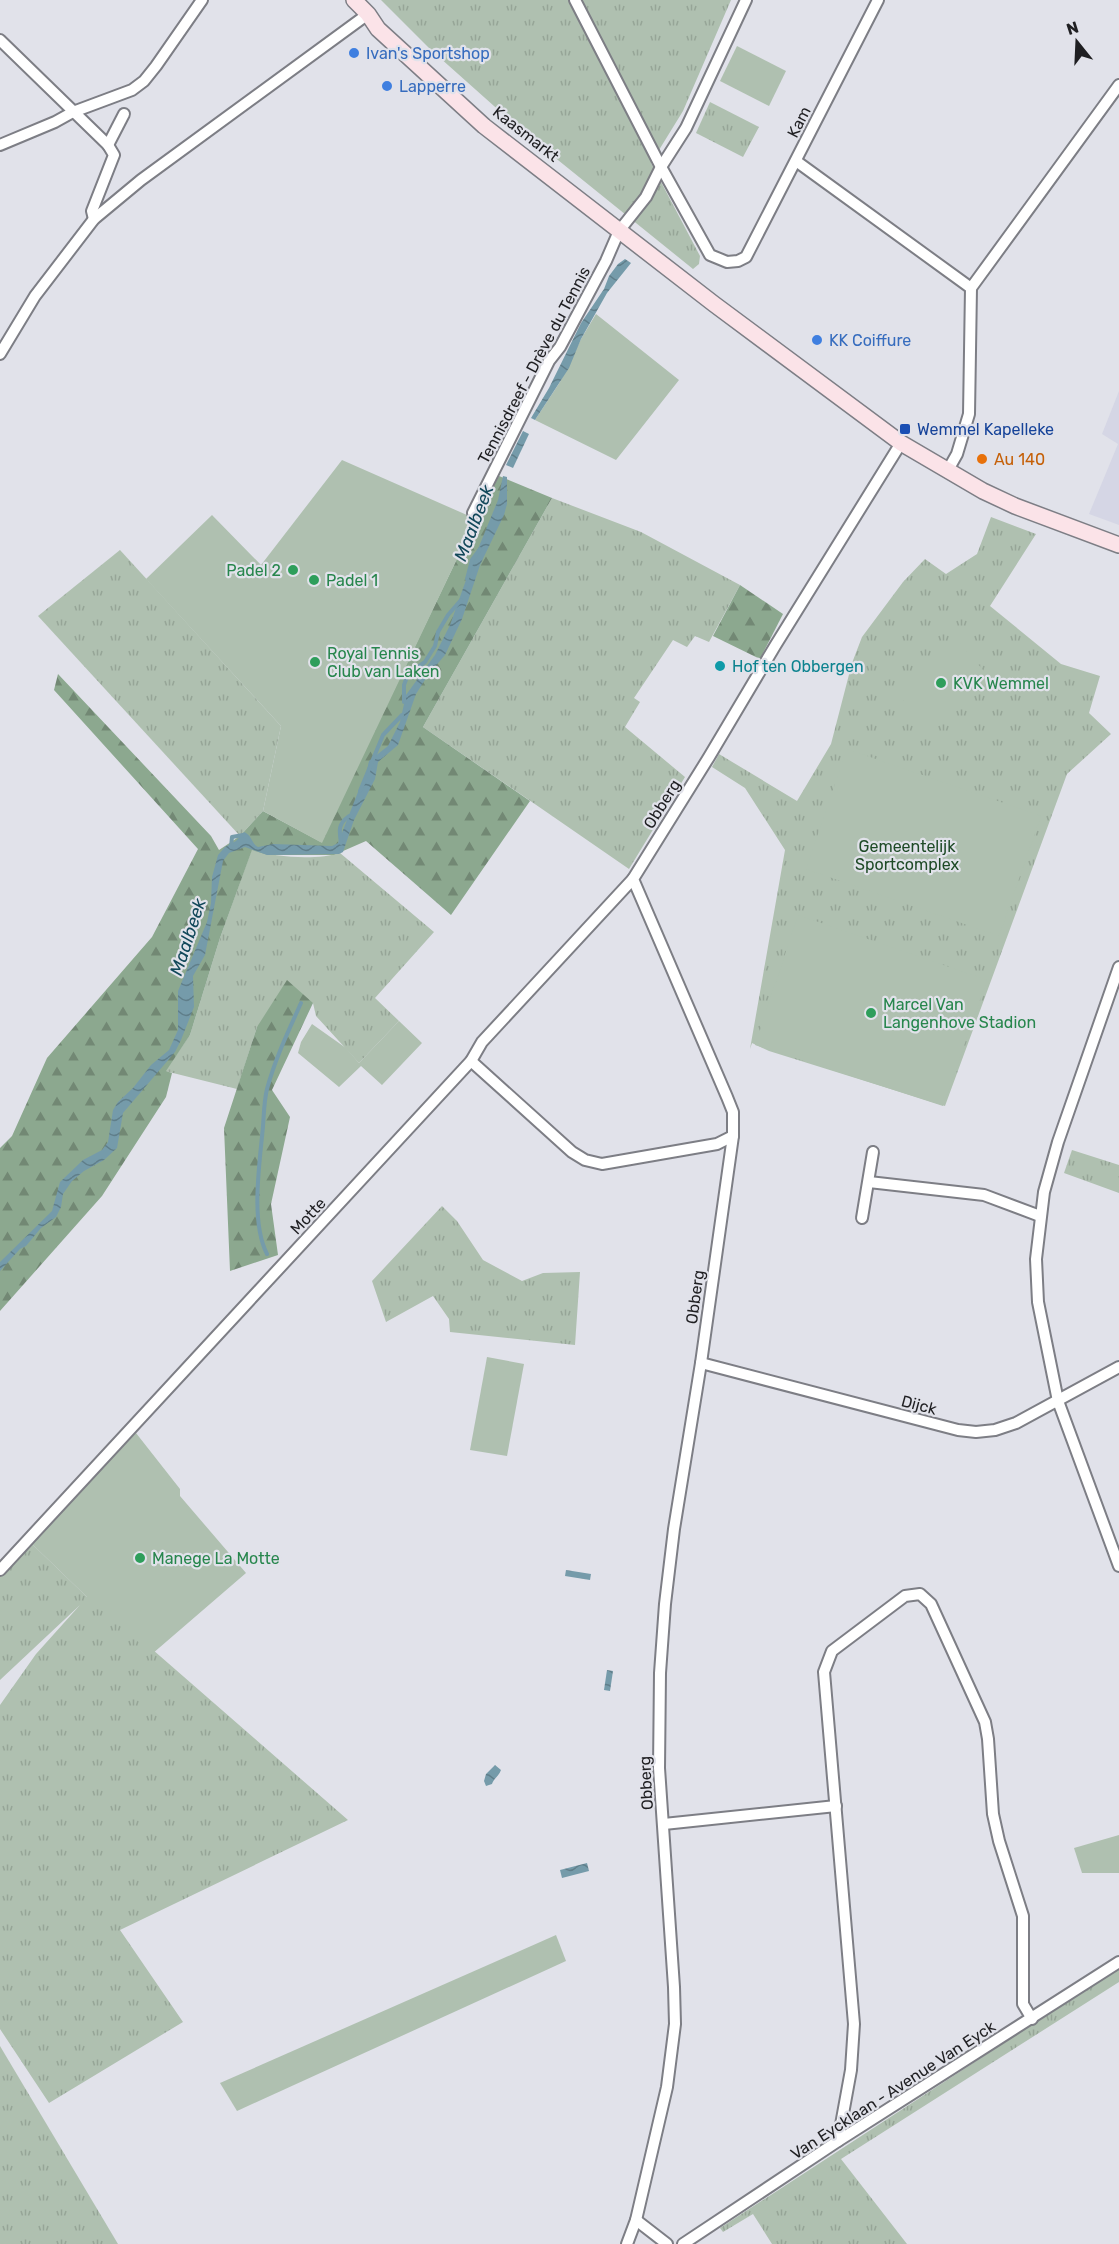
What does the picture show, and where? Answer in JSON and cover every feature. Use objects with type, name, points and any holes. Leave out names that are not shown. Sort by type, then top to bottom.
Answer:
[{"type":"main road","name":"Kaasmarkt","points":[[354,0],[368,14],[378,29],[484,126],[688,284],[901,443],[983,491],[1015,506],[1119,545]]},
{"type":"street","points":[[0,145],[73,112],[132,90],[144,81],[156,66],[202,0]]},
{"type":"street","points":[[575,0],[661,167]]},
{"type":"street","name":"Tennisdreef - Drève du Tennis","points":[[473,513],[549,361],[560,348],[606,261],[619,231],[646,197],[661,167],[686,128],[746,0]]},
{"type":"street","name":"Kam","points":[[661,167],[710,255],[727,262],[738,261],[746,257],[878,0]]},
{"type":"street","points":[[0,354],[35,296],[94,219],[141,180],[368,14]]},
{"type":"street","points":[[0,40],[108,145],[114,155],[92,211],[94,219]]},
{"type":"street","points":[[948,470],[957,454],[969,414],[971,288],[1119,86]]},
{"type":"street","points":[[108,145],[124,114]]},
{"type":"street","points":[[795,161],[971,288]]},
{"type":"street","name":"Obberg","points":[[627,2244],[636,2220],[667,2086],[675,2024],[659,1735],[665,1604],[674,1529],[701,1363],[733,1136],[733,1112],[633,879],[901,443]]},
{"type":"street","name":"Motte","points":[[0,1570],[471,1061],[482,1042],[633,879]]},
{"type":"street","points":[[1119,967],[1058,1142],[1044,1192],[1036,1259],[1036,1284],[1058,1401],[1119,1566]]},
{"type":"street","points":[[471,1061],[572,1152],[585,1160],[602,1164],[629,1160],[717,1144],[733,1136]]},
{"type":"street","points":[[862,1218],[873,1152]]},
{"type":"street","points":[[869,1182],[984,1195],[1040,1215]]},
{"type":"street","name":"Dijck","points":[[701,1363],[957,1430],[976,1432],[995,1430],[1016,1423],[1119,1367]]},
{"type":"street","points":[[838,2141],[851,2070],[854,2024],[824,1672],[832,1651],[905,1596],[920,1594],[931,1604],[985,1722],[993,1814],[999,1841],[1023,1916],[1023,2004],[1032,2019]]},
{"type":"street","points":[[664,1824],[836,1806]]},
{"type":"street","name":"Van Eycklaan - Avenue Van Eyck","points":[[683,2244],[838,2141],[1119,1962]]},
{"type":"street","points":[[636,2220],[667,2244]]},
{"type":"shaded area","points":[[1119,391],[1119,525],[1089,514],[1118,444],[1102,434]]},
{"type":"green space","points":[[381,0],[731,0],[683,111],[651,163],[700,256],[699,264],[693,269],[522,131],[430,49]]},
{"type":"green space","points":[[737,46],[786,71],[769,106],[720,81]]},
{"type":"green space","points":[[710,102],[759,127],[743,157],[696,133]]},
{"type":"green space","points":[[596,314],[679,380],[616,460],[535,420],[560,382]]},
{"type":"green space","name":"Royal Tennis Club van Laken","points":[[342,460],[476,519],[322,843],[263,811],[281,726],[146,579],[212,515],[261,565]]},
{"type":"green space","points":[[499,476],[552,498],[423,727],[530,801],[451,915],[366,841],[334,855],[268,855],[252,850],[220,938],[190,1035],[166,1071],[172,1073],[166,1097],[102,1196],[0,1311],[0,1148],[12,1136],[47,1058],[152,937],[198,849],[54,690],[58,674],[211,836],[219,850],[240,836],[263,811],[321,842],[476,519]]},
{"type":"green space","points":[[552,498],[641,532],[740,585],[709,642],[695,636],[687,647],[673,640],[634,698],[640,702],[625,727],[685,777],[629,869],[423,727]]},
{"type":"green space","name":"Gemeentelijk Sportcomplex","points":[[991,517],[1036,534],[990,606],[1061,664],[1100,676],[1089,713],[1111,734],[1067,774],[945,1106],[769,1051],[752,1043],[750,1049],[785,850],[745,788],[712,767],[719,754],[797,801],[831,744],[852,663],[862,637],[903,582],[925,559],[946,574],[977,554]]},
{"type":"green space","points":[[120,550],[281,726],[263,811],[240,836],[38,616]]},
{"type":"green space","points":[[740,585],[783,614],[760,659],[713,636]]},
{"type":"green space","name":"KVK Wemmel","points":[[954,636],[989,677],[929,730],[894,690]]},
{"type":"green space","points":[[847,749],[1041,816],[999,936],[806,869]]},
{"type":"green space","points":[[252,849],[296,857],[320,857],[340,853],[434,932],[375,998],[399,1021],[359,1063],[316,1016],[313,1003],[257,1027],[237,1089],[165,1071],[190,1035],[220,938]]},
{"type":"green space","name":"Marcel Van Langenhove Stadion","points":[[798,915],[987,980],[943,1106],[755,1045]]},
{"type":"green space","points":[[287,980],[313,1003],[272,1090],[290,1117],[271,1204],[278,1255],[230,1271],[224,1128],[257,1027]]},
{"type":"green space","points":[[399,1021],[422,1043],[382,1085],[361,1066],[339,1087],[298,1053],[301,1042],[312,1024],[346,1048],[359,1063]]},
{"type":"green space","points":[[1072,1150],[1119,1165],[1119,1193],[1064,1173]]},
{"type":"green space","points":[[442,1206],[457,1221],[483,1260],[522,1281],[543,1273],[580,1272],[575,1345],[450,1332],[449,1319],[433,1296],[386,1322],[372,1281]]},
{"type":"green space","points":[[487,1357],[524,1364],[507,1456],[470,1450]]},
{"type":"green space","name":"Manege La Motte","points":[[136,1433],[180,1489],[180,1496],[246,1573],[152,1654],[88,1598],[31,1543]]},
{"type":"green space","points":[[31,1543],[87,1597],[90,1595],[348,1820],[120,1930],[183,2022],[49,2103],[0,2029],[0,1705],[36,1654],[80,1605],[0,1680],[0,1577]]},
{"type":"green space","points":[[1119,1835],[1119,1873],[1082,1873],[1074,1848]]},
{"type":"green space","points":[[556,1935],[566,1961],[237,2111],[220,2083]]},
{"type":"green space","points":[[1119,1968],[1119,1982],[841,2159],[907,2244],[772,2244],[753,2214],[723,2232],[720,2228]]},
{"type":"green space","points":[[0,2046],[118,2244],[0,2244]]},
{"type":"water","points":[[625,259],[631,263],[607,293],[581,339],[569,368],[535,420],[531,418],[549,388],[581,323],[604,289],[609,276]]},
{"type":"water","points":[[523,431],[529,434],[513,468],[506,465]]},
{"type":"water","points":[[503,476],[507,477],[507,504],[504,515],[480,565],[462,619],[445,655],[416,694],[398,745],[378,762],[375,779],[354,820],[343,852],[339,854],[267,855],[245,847],[229,853],[223,861],[205,955],[193,976],[194,1007],[175,1052],[123,1113],[117,1148],[104,1160],[72,1181],[63,1194],[61,1207],[56,1217],[41,1228],[0,1271],[0,1262],[52,1211],[60,1182],[83,1160],[102,1150],[108,1142],[113,1110],[118,1102],[133,1088],[151,1065],[169,1050],[178,1030],[178,991],[207,922],[211,903],[212,877],[218,855],[244,832],[258,847],[273,844],[332,846],[338,843],[358,792],[364,784],[369,761],[388,746],[400,722],[406,695],[435,655],[450,625],[498,500]]},
{"type":"water","points":[[566,1570],[591,1574],[590,1580],[565,1576]]},
{"type":"water","points":[[607,1670],[613,1671],[610,1691],[604,1690]]},
{"type":"water","points":[[495,1765],[501,1770],[492,1784],[486,1786],[484,1781],[486,1774]]},
{"type":"water","points":[[587,1863],[589,1871],[562,1878],[560,1870]]},
{"type":"waterway","name":"Maalbeek","points":[[467,579],[472,560],[480,549]]},
{"type":"waterway","name":"Maalbeek","points":[[404,702],[404,685],[408,674],[425,662],[435,646],[438,632],[448,615],[461,600]]},
{"type":"waterway","name":"Maalbeek","points":[[360,791],[383,735],[402,715]]},
{"type":"waterway","name":"Maalbeek","points":[[341,843],[340,828],[349,816]]},
{"type":"waterway","name":"Maalbeek","points":[[231,847],[232,837],[243,835],[247,837]]},
{"type":"waterway","points":[[267,1254],[262,1241],[257,1208],[265,1098],[278,1056],[301,1003]]},
{"type":"place","name":"Ivan's Sportshop","points":[[354,53]]},
{"type":"place","name":"Lapperre","points":[[387,86]]},
{"type":"place","name":"KK Coiffure","points":[[817,340]]},
{"type":"place","name":"Wemmel Kapelleke","points":[[905,429]]},
{"type":"place","name":"Au 140","points":[[982,459]]},
{"type":"place","name":"Padel 2","points":[[293,570]]},
{"type":"place","name":"Padel 1","points":[[314,580]]},
{"type":"place","name":"Royal Tennis Club van Laken","points":[[315,662]]},
{"type":"place","name":"Hof ten Obbergen","points":[[720,666]]},
{"type":"place","name":"KVK Wemmel","points":[[941,683]]},
{"type":"place","name":"Marcel Van Langenhove Stadion","points":[[871,1013]]},
{"type":"place","name":"Manege La Motte","points":[[140,1558]]}]
